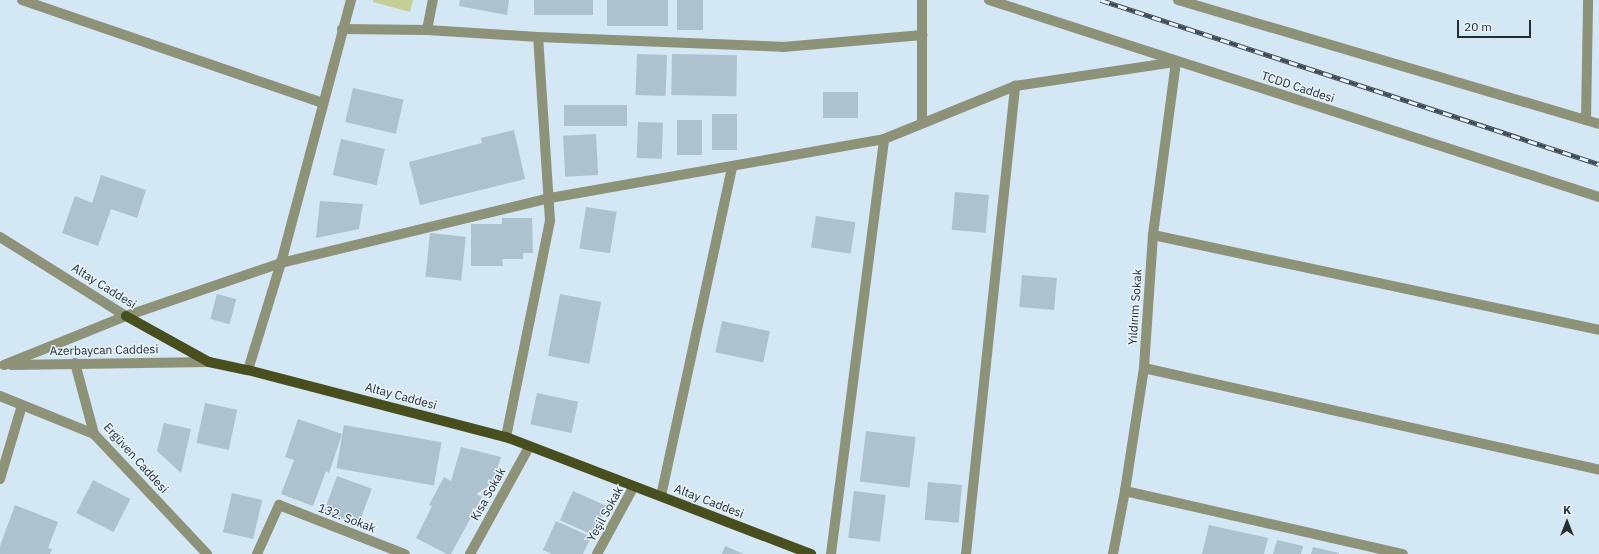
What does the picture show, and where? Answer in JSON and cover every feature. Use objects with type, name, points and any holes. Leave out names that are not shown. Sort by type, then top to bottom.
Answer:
[{"type":"main road","name":"Altay Caddesi","points":[[126,316],[209,362],[248,370],[506,437],[811,554]]},
{"type":"street","points":[[22,0],[323,103]]},
{"type":"street","points":[[248,370],[281,263],[350,0]]},
{"type":"street","points":[[427,30],[434,0]]},
{"type":"street","points":[[922,0],[922,123]]},
{"type":"street","name":"TCDD Caddesi","points":[[989,0],[1176,62],[1599,197]]},
{"type":"street","points":[[1178,0],[1199,4],[1599,124]]},
{"type":"street","points":[[1586,120],[1588,0]]},
{"type":"street","points":[[342,29],[427,30],[538,38],[783,46],[922,35]]},
{"type":"street","points":[[506,437],[550,221],[550,198],[538,38]]},
{"type":"street","points":[[2,366],[126,316],[281,263],[550,198],[884,139],[1015,86],[1176,62]]},
{"type":"street","name":"Yıldırım Sokak","points":[[1113,554],[1125,491],[1144,368],[1153,235],[1176,62]]},
{"type":"street","points":[[966,554],[1015,86]]},
{"type":"street","points":[[832,554],[884,139]]},
{"type":"street","points":[[661,496],[732,167]]},
{"type":"street","points":[[1153,235],[1599,330]]},
{"type":"street","name":"Altay Caddesi","points":[[0,238],[126,316]]},
{"type":"street","name":"Azerbaycan Caddesi","points":[[2,366],[75,363],[209,362]]},
{"type":"street","name":"Ergüven Caddesi","points":[[75,363],[94,434],[207,554]]},
{"type":"street","points":[[1144,368],[1599,470]]},
{"type":"street","points":[[0,396],[94,434]]},
{"type":"street","points":[[0,479],[22,405]]},
{"type":"street","name":"Kısa Sokak","points":[[470,554],[529,447]]},
{"type":"street","name":"Yeşil Sokak","points":[[597,554],[634,486]]},
{"type":"street","points":[[1125,491],[1402,554]]},
{"type":"street","name":"132. Sokak","points":[[257,554],[279,505],[405,554]]},
{"type":"green space","points":[[373,0],[413,0],[410,12],[373,2]]},
{"type":"building","points":[[460,0],[509,0],[507,15],[459,6]]},
{"type":"building","points":[[534,0],[593,0],[593,15],[534,15]]},
{"type":"building","points":[[607,0],[668,0],[668,26],[607,26]]},
{"type":"building","points":[[677,0],[703,0],[703,30],[677,30]]},
{"type":"building","points":[[637,54],[667,55],[666,96],[636,95]]},
{"type":"building","points":[[672,54],[737,55],[736,96],[671,95]]},
{"type":"building","points":[[353,88],[404,100],[396,134],[345,122]]},
{"type":"building","points":[[823,92],[858,92],[858,118],[823,118]]},
{"type":"building","points":[[564,105],[627,105],[627,126],[564,126]]},
{"type":"building","points":[[712,114],[737,114],[737,150],[712,150]]},
{"type":"building","points":[[677,120],[702,120],[702,155],[677,155]]},
{"type":"building","points":[[638,122],[663,123],[662,159],[637,158]]},
{"type":"building","points":[[514,130],[525,179],[420,205],[409,162],[482,143],[481,138]]},
{"type":"building","points":[[596,134],[598,175],[565,177],[563,136]]},
{"type":"building","points":[[341,139],[385,149],[377,185],[333,175]]},
{"type":"building","points":[[101,175],[146,190],[137,218],[111,209],[98,246],[62,233],[75,196],[92,203]]},
{"type":"building","points":[[955,192],[989,195],[986,233],[952,230]]},
{"type":"building","points":[[320,201],[363,204],[359,229],[316,238]]},
{"type":"building","points":[[586,207],[617,212],[610,253],[579,248]]},
{"type":"building","points":[[816,216],[856,222],[851,254],[811,248]]},
{"type":"building","points":[[502,218],[532,218],[533,253],[523,253],[523,259],[502,259],[503,266],[471,266],[471,224],[502,224]]},
{"type":"building","points":[[430,233],[466,237],[461,281],[425,277]]},
{"type":"building","points":[[1022,275],[1057,278],[1054,310],[1019,307]]},
{"type":"building","points":[[217,294],[236,299],[230,324],[210,319]]},
{"type":"building","points":[[560,294],[601,302],[589,364],[548,356]]},
{"type":"building","points":[[722,321],[770,331],[763,362],[715,352]]},
{"type":"building","points":[[537,393],[578,402],[571,433],[530,424]]},
{"type":"building","points":[[205,403],[237,410],[229,450],[196,443]]},
{"type":"building","points":[[298,419],[342,434],[329,473],[326,471],[313,506],[281,494],[294,460],[285,457]]},
{"type":"building","points":[[164,423],[191,429],[181,473],[157,451]]},
{"type":"building","points":[[344,425],[441,442],[434,486],[336,468]]},
{"type":"building","points":[[866,431],[916,437],[909,488],[860,482]]},
{"type":"building","points":[[461,447],[501,457],[492,484],[476,494],[482,497],[451,554],[447,554],[416,538],[432,506],[429,505],[444,477],[451,481]]},
{"type":"building","points":[[337,476],[372,489],[358,525],[324,513]]},
{"type":"building","points":[[93,480],[130,499],[114,532],[76,513]]},
{"type":"building","points":[[928,482],[962,485],[959,523],[925,520]]},
{"type":"building","points":[[573,491],[607,506],[594,535],[560,520]]},
{"type":"building","points":[[854,491],[886,495],[880,542],[848,538]]},
{"type":"building","points":[[232,493],[262,500],[253,539],[223,532]]},
{"type":"building","points":[[15,505],[58,522],[48,548],[52,549],[50,554],[0,554],[0,546]]},
{"type":"building","points":[[556,521],[591,537],[583,554],[552,554],[543,550]]},
{"type":"building","points":[[1209,525],[1268,538],[1264,554],[1202,554]]},
{"type":"building","points":[[1277,540],[1303,546],[1301,554],[1273,554]]},
{"type":"building","points":[[725,546],[744,554],[722,554]]},
{"type":"building","points":[[1313,547],[1339,553],[1339,554],[1311,554]]},
{"type":"railway","points":[[1101,0],[1599,164]]}]
